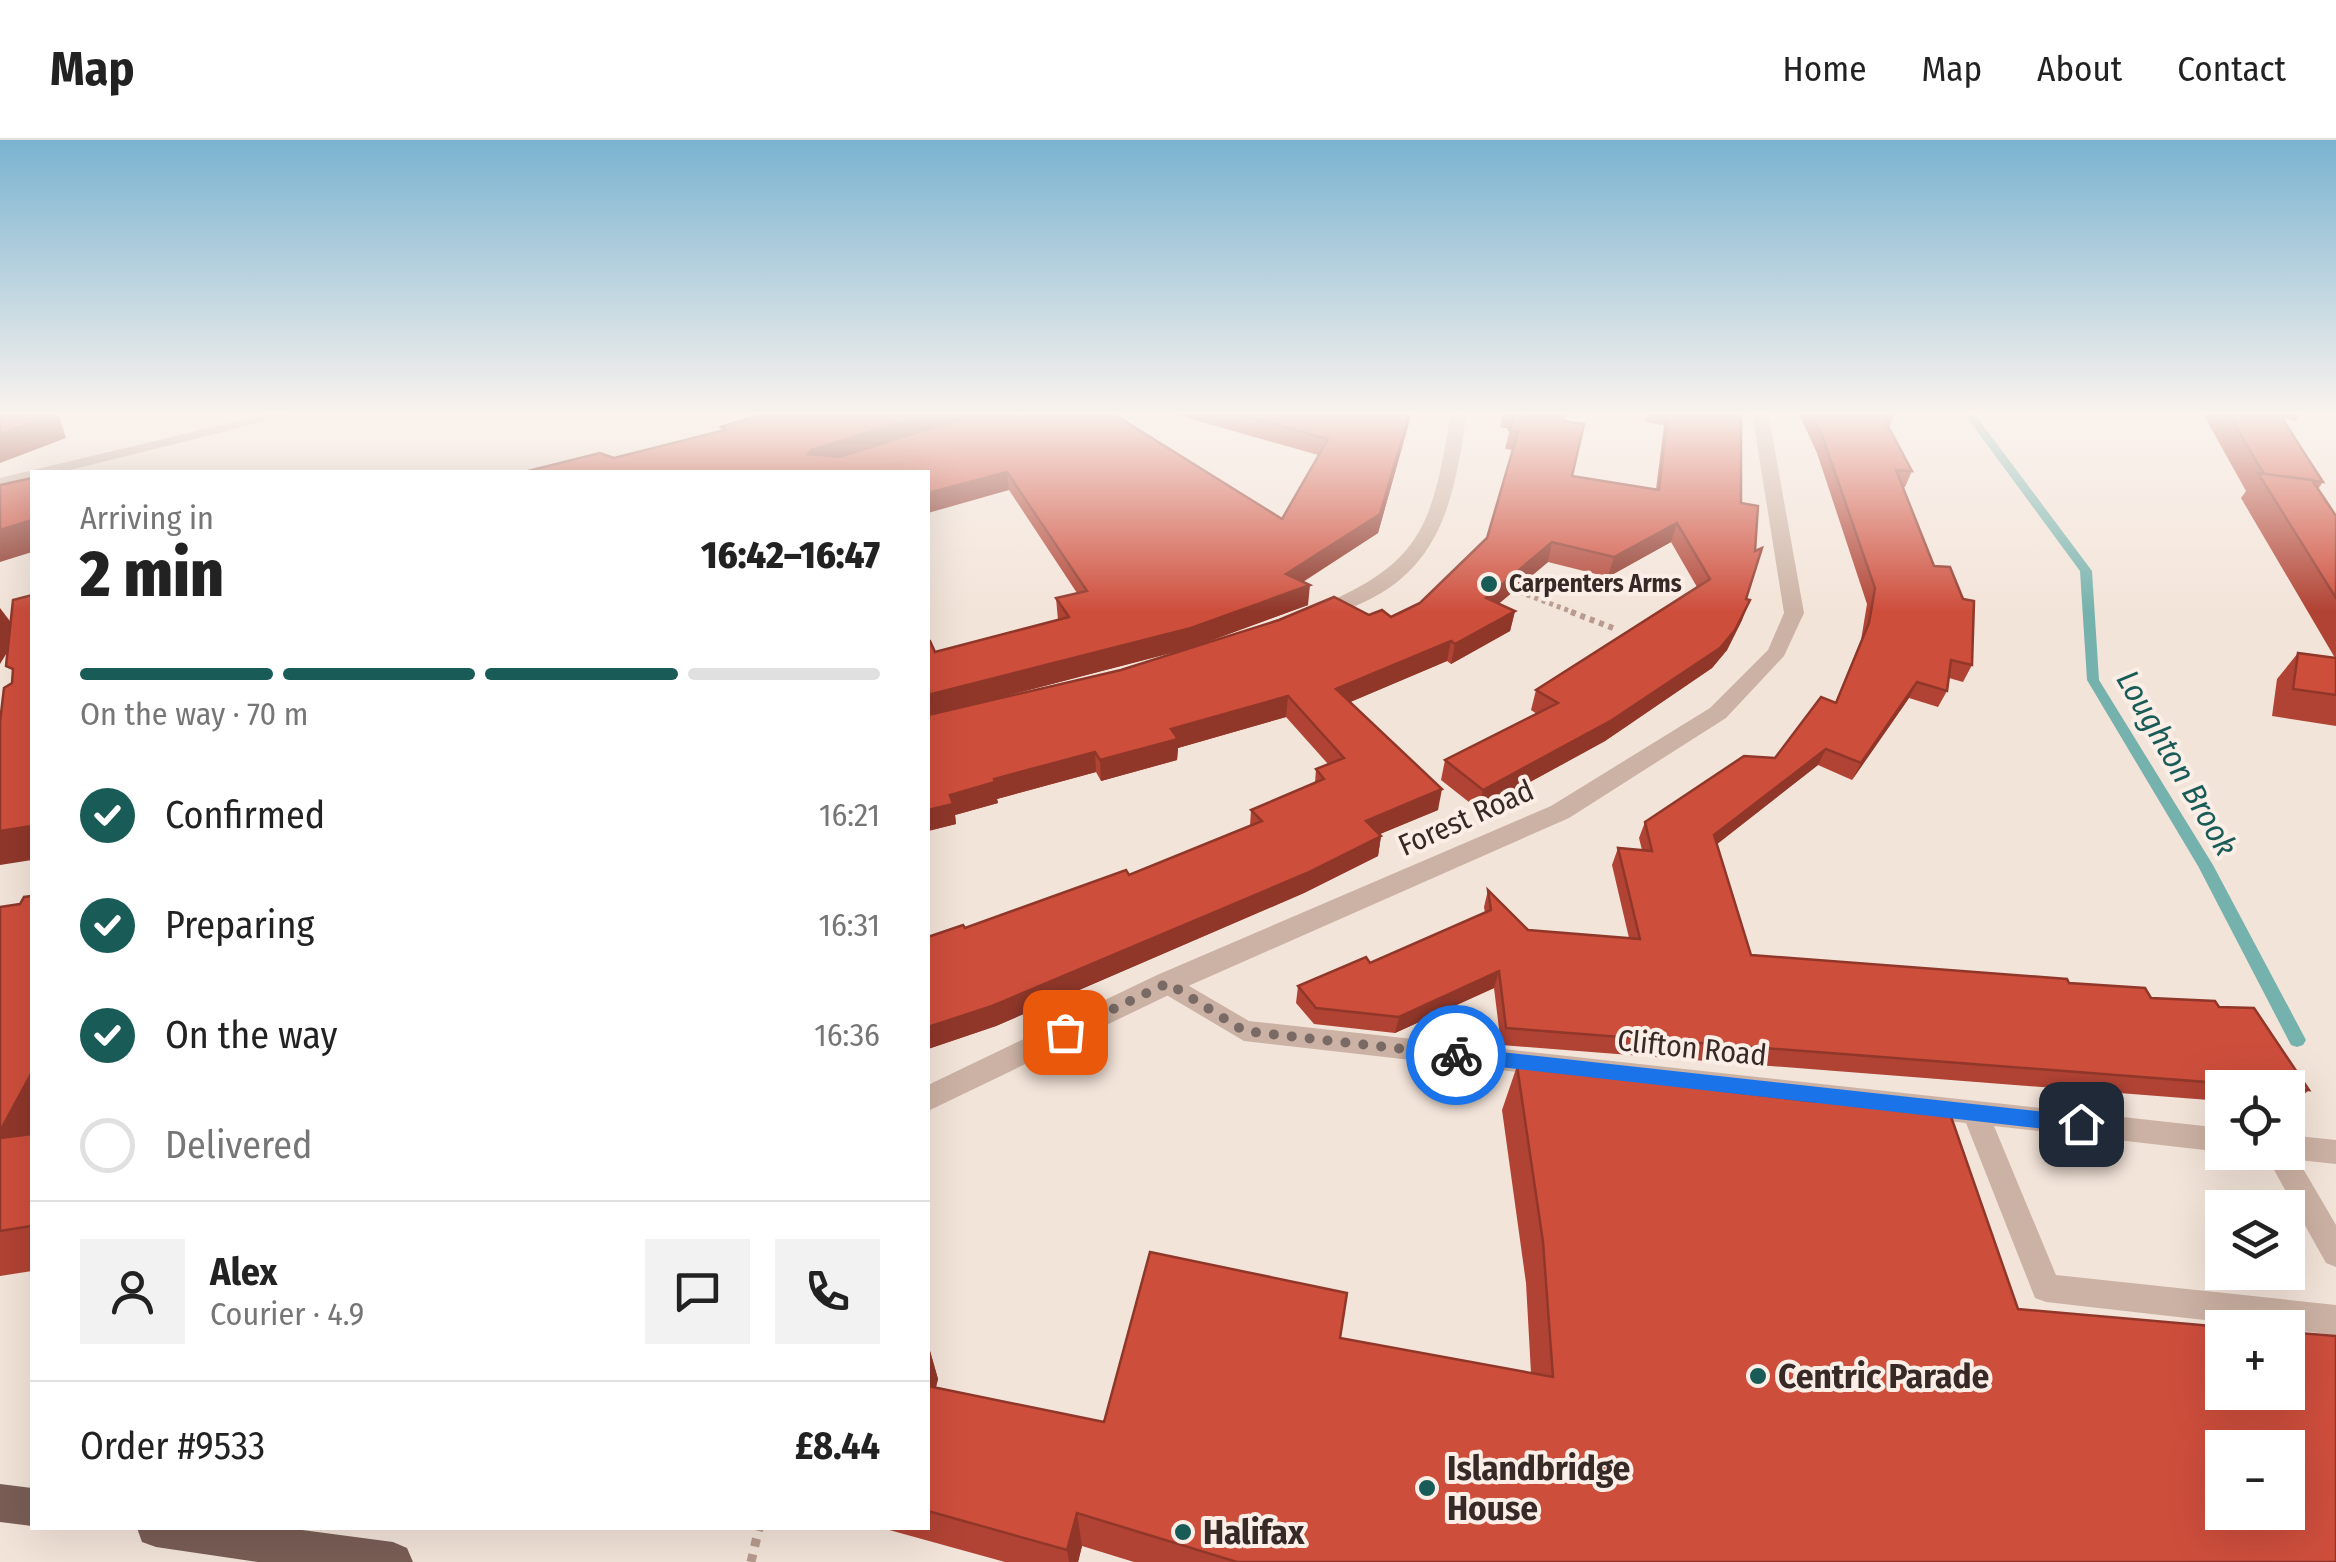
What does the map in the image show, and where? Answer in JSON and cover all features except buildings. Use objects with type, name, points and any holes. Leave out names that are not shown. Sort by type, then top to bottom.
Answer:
[{"type":"main road","points":[[0,1503],[30,1508]]},
{"type":"main road","points":[[170,1530],[392,1562]]},
{"type":"street","points":[[1298,620],[1332,608],[1399,572],[1427,543],[1446,497],[1449,478]]},
{"type":"street","name":"Forest Road","points":[[930,1097],[1168,983],[1560,812],[1718,713],[1777,652],[1794,612],[1771,478]]},
{"type":"lane","name":"Clifton Road","points":[[1168,983],[1244,1031],[2205,1138]]},
{"type":"lane","points":[[1975,1112],[2046,1288],[2336,1320]]},
{"type":"lane","points":[[2305,1149],[2336,1152]]},
{"type":"lane","points":[[2288,1170],[2336,1253]]},
{"type":"path","points":[[1514,574],[1532,580],[1522,593],[1613,628]]},
{"type":"path","points":[[751,1562],[759,1530]]},
{"type":"waterway","name":"Loughton Brook","points":[[2017,478],[2086,571],[2093,680],[2205,865],[2297,1040]]},
{"type":"way so far","points":[[1065,1032],[1168,983],[1244,1031],[1456,1055]]},
{"type":"place","name":"Carpenters Arms","points":[[1489,584]]},
{"type":"place","name":"Centric Parade","points":[[1758,1376]]},
{"type":"place","name":"Islandbridge House","points":[[1427,1488]]},
{"type":"place","name":"Halifax","points":[[1183,1532]]},
{"type":"route","points":[[1456,1055],[2081,1124]]}]
